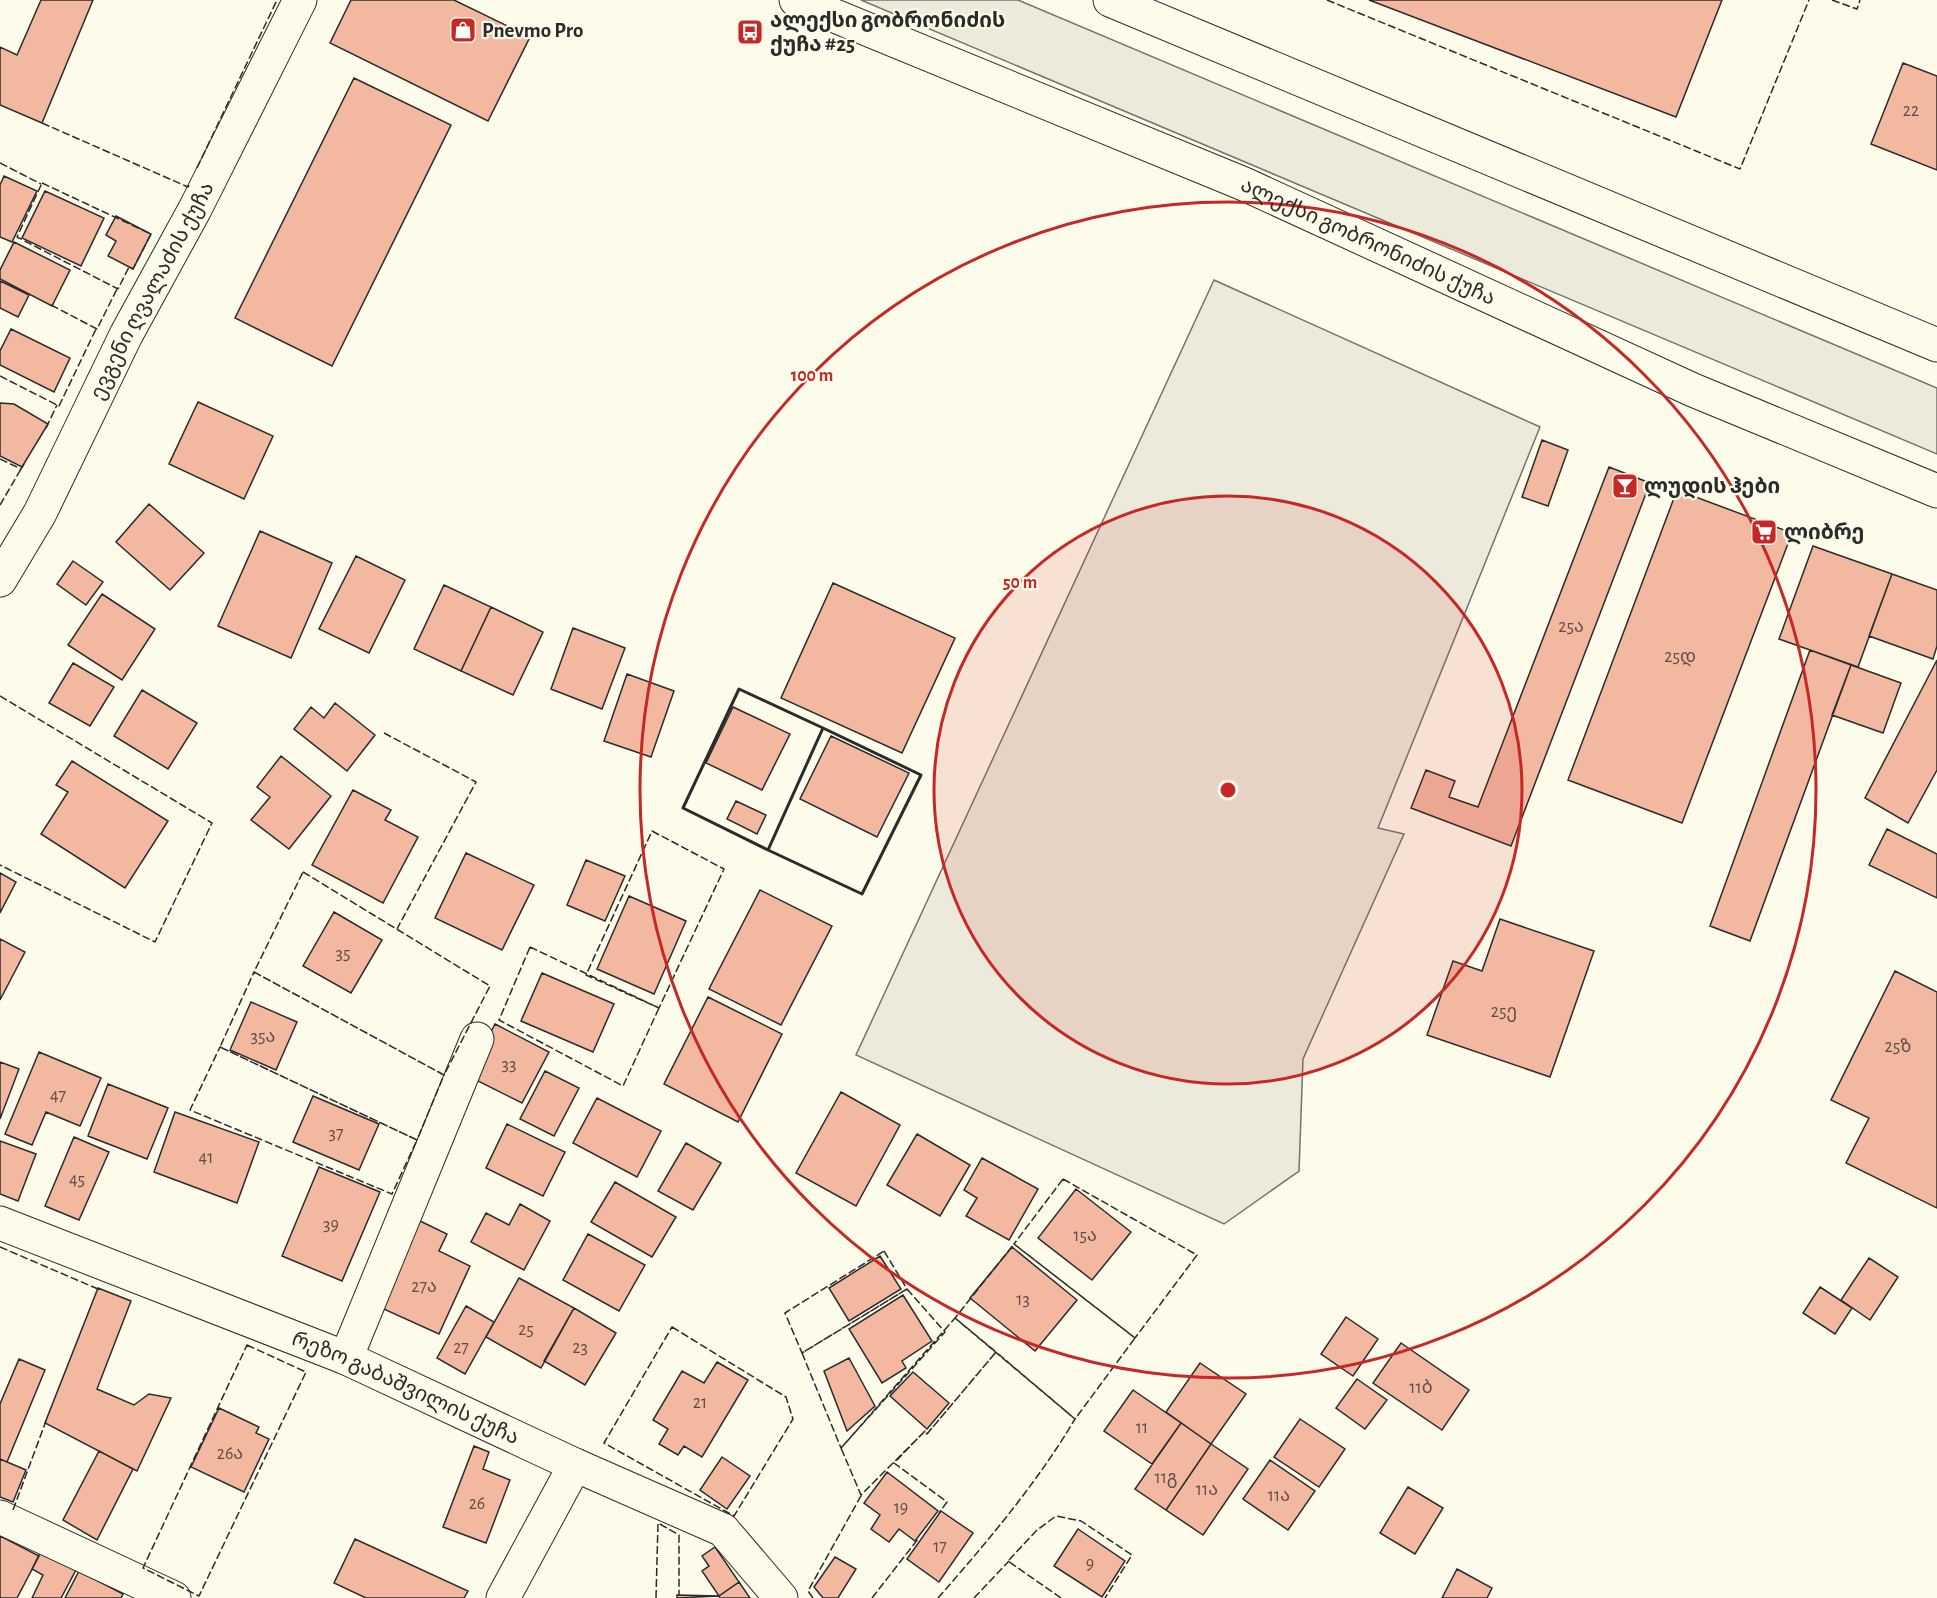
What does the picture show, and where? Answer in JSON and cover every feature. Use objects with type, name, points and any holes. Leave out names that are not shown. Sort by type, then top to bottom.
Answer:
[{"type":"street","name":"ევგენი ღვალაძის ქუჩა","points":[[0,580],[40,513],[126,335],[200,199],[300,0]]},
{"type":"street","name":"ალექსი გობრონიძის ქუჩა","points":[[796,0],[1244,184],[1694,390],[1937,492]]},
{"type":"street","points":[[1110,0],[1937,345]]},
{"type":"street","points":[[346,1358],[477,1039]]},
{"type":"street","name":"რეზო გაბაშვილის ქუჩა","points":[[0,1223],[346,1358],[575,1465],[723,1530],[780,1598]]},
{"type":"street","points":[[503,1598],[575,1465]]},
{"type":"street","points":[[0,1517],[174,1598]]},
{"type":"shaded area","points":[[861,0],[1018,0],[1937,388],[1937,454]]},
{"type":"shaded area","points":[[1214,280],[1540,427],[1378,828],[1404,834],[1303,1059],[1299,1171],[1224,1224],[856,1055]]},
{"type":"building","points":[[41,0],[93,0],[42,123],[0,105],[0,47],[17,55]]},
{"type":"building","points":[[351,0],[454,0],[530,37],[488,121],[330,43]]},
{"type":"building","points":[[1369,0],[1722,0],[1676,117]]},
{"type":"building","points":[[1903,63],[1937,76],[1937,170],[1871,144]]},
{"type":"building","points":[[354,78],[451,125],[332,366],[235,318]]},
{"type":"building","points":[[4,176],[37,191],[12,242],[0,237],[0,185]]},
{"type":"building","points":[[45,191],[104,218],[81,266],[22,238]]},
{"type":"building","points":[[116,216],[151,234],[133,269],[108,256],[116,241],[106,235]]},
{"type":"building","points":[[14,242],[70,270],[52,306],[0,279],[0,270]]},
{"type":"building","points":[[0,281],[29,295],[18,317],[0,308]]},
{"type":"building","points":[[11,329],[70,358],[54,392],[0,365],[0,351]]},
{"type":"building","points":[[198,402],[273,436],[244,499],[169,464]]},
{"type":"building","points":[[0,403],[14,404],[48,424],[22,467],[0,456]]},
{"type":"building","points":[[1542,440],[1568,450],[1548,506],[1522,497]]},
{"type":"building","points":[[1609,467],[1650,483],[1511,846],[1411,808],[1426,770],[1455,781],[1449,797],[1478,807]]},
{"type":"building","points":[[1677,490],[1792,533],[1682,823],[1568,780]]},
{"type":"building","points":[[149,504],[204,553],[170,590],[116,542]]},
{"type":"building","points":[[260,531],[332,563],[291,658],[218,626]]},
{"type":"building","points":[[1813,546],[1892,574],[1858,667],[1779,639]]},
{"type":"building","points":[[356,556],[405,580],[369,653],[319,629]]},
{"type":"building","points":[[73,561],[103,582],[86,605],[57,584]]},
{"type":"building","points":[[1892,574],[1937,590],[1937,646],[1933,659],[1869,636]]},
{"type":"building","points":[[833,583],[955,638],[902,753],[781,698]]},
{"type":"building","points":[[444,585],[491,607],[461,671],[414,649]]},
{"type":"building","points":[[102,594],[155,629],[122,680],[68,645]]},
{"type":"building","points":[[491,607],[543,632],[513,695],[461,671]]},
{"type":"building","points":[[573,628],[625,648],[602,709],[551,689]]},
{"type":"building","points":[[1810,650],[1851,665],[1750,941],[1710,926]]},
{"type":"building","points":[[1937,660],[1937,770],[1908,823],[1865,798]]},
{"type":"building","points":[[73,663],[114,687],[90,726],[49,703]]},
{"type":"building","points":[[1851,665],[1901,683],[1883,733],[1832,715]]},
{"type":"building","points":[[627,674],[674,691],[651,757],[604,741]]},
{"type":"building","points":[[142,690],[197,723],[168,769],[114,736]]},
{"type":"building","points":[[335,703],[375,735],[347,771],[294,729],[311,707],[324,718]]},
{"type":"building","points":[[733,707],[790,734],[762,790],[706,763]]},
{"type":"building","points":[[831,736],[909,773],[877,837],[800,799]]},
{"type":"building","points":[[281,756],[331,796],[289,849],[251,820],[270,797],[257,787]]},
{"type":"building","points":[[72,761],[168,821],[125,888],[41,834],[68,792],[56,785]]},
{"type":"building","points":[[353,790],[391,810],[385,820],[418,837],[383,903],[312,865]]},
{"type":"building","points":[[736,801],[766,815],[757,834],[727,819]]},
{"type":"building","points":[[1887,829],[1937,854],[1937,898],[1869,865]]},
{"type":"building","points":[[466,853],[534,885],[502,950],[435,918]]},
{"type":"building","points":[[586,860],[625,876],[605,921],[567,905]]},
{"type":"building","points":[[0,873],[16,882],[0,913]]},
{"type":"building","points":[[760,890],[832,926],[781,1025],[709,989]]},
{"type":"building","points":[[629,896],[686,921],[654,994],[597,969]]},
{"type":"building","points":[[334,912],[382,940],[351,993],[303,966]]},
{"type":"building","points":[[1500,919],[1594,951],[1550,1077],[1427,1035],[1453,961],[1482,971]]},
{"type":"building","points":[[0,939],[25,952],[0,1000]]},
{"type":"building","points":[[1895,971],[1937,992],[1937,1208],[1846,1163],[1869,1118],[1831,1100]]},
{"type":"building","points":[[542,973],[614,1004],[593,1052],[521,1021]]},
{"type":"building","points":[[708,997],[782,1034],[738,1122],[664,1084]]},
{"type":"building","points":[[251,1002],[297,1022],[276,1070],[230,1050]]},
{"type":"building","points":[[495,1024],[549,1052],[522,1103],[468,1076]]},
{"type":"building","points":[[39,1052],[101,1078],[80,1126],[46,1112],[32,1145],[5,1134]]},
{"type":"building","points":[[0,1062],[19,1069],[0,1119]]},
{"type":"building","points":[[545,1071],[579,1088],[554,1136],[520,1119]]},
{"type":"building","points":[[108,1084],[168,1108],[147,1159],[88,1136]]},
{"type":"building","points":[[841,1092],[900,1125],[856,1206],[796,1173]]},
{"type":"building","points":[[313,1096],[379,1124],[359,1170],[293,1142]]},
{"type":"building","points":[[597,1098],[661,1131],[637,1177],[573,1143]]},
{"type":"building","points":[[175,1112],[259,1142],[237,1203],[154,1172]]},
{"type":"building","points":[[507,1124],[565,1152],[543,1196],[486,1168]]},
{"type":"building","points":[[917,1134],[970,1165],[940,1216],[887,1185]]},
{"type":"building","points":[[74,1137],[109,1152],[79,1220],[45,1206]]},
{"type":"building","points":[[0,1141],[36,1154],[18,1201],[0,1194]]},
{"type":"building","points":[[686,1143],[721,1163],[693,1210],[658,1191]]},
{"type":"building","points":[[982,1158],[1038,1189],[1009,1240],[966,1216],[977,1198],[964,1190]]},
{"type":"building","points":[[319,1167],[380,1192],[342,1281],[282,1256]]},
{"type":"building","points":[[615,1182],[676,1217],[652,1257],[591,1222]]},
{"type":"building","points":[[1076,1189],[1131,1232],[1092,1280],[1038,1238]]},
{"type":"building","points":[[520,1204],[550,1221],[524,1270],[471,1242],[486,1213],[509,1225]]},
{"type":"building","points":[[418,1220],[447,1234],[439,1251],[470,1266],[439,1334],[377,1306]]},
{"type":"building","points":[[588,1234],[645,1265],[619,1311],[563,1280]]},
{"type":"building","points":[[1012,1247],[1077,1300],[1035,1351],[970,1298]]},
{"type":"building","points":[[880,1256],[901,1289],[849,1321],[829,1288]]},
{"type":"building","points":[[1869,1258],[1898,1277],[1870,1320],[1841,1300]]},
{"type":"building","points":[[519,1278],[574,1308],[541,1368],[486,1337]]},
{"type":"building","points":[[1820,1287],[1852,1308],[1835,1334],[1803,1313]]},
{"type":"building","points":[[98,1288],[131,1301],[97,1389],[134,1405],[149,1394],[171,1398],[137,1471],[45,1423]]},
{"type":"building","points":[[903,1295],[932,1341],[902,1361],[906,1368],[882,1383],[849,1329]]},
{"type":"building","points":[[466,1306],[494,1322],[465,1374],[437,1358]]},
{"type":"building","points":[[574,1308],[616,1333],[585,1385],[544,1361]]},
{"type":"building","points":[[1346,1317],[1378,1339],[1353,1376],[1321,1354]]},
{"type":"building","points":[[1401,1343],[1469,1390],[1442,1430],[1373,1383]]},
{"type":"building","points":[[849,1358],[875,1406],[847,1431],[824,1371]]},
{"type":"building","points":[[19,1359],[45,1370],[7,1462],[0,1459],[0,1404]]},
{"type":"building","points":[[717,1362],[748,1380],[702,1457],[684,1446],[678,1455],[659,1444],[668,1429],[653,1420],[682,1371],[704,1383]]},
{"type":"building","points":[[1200,1363],[1246,1394],[1211,1444],[1166,1412]]},
{"type":"building","points":[[913,1372],[949,1403],[927,1429],[890,1396]]},
{"type":"building","points":[[1357,1379],[1387,1400],[1365,1429],[1336,1408]]},
{"type":"building","points":[[1133,1390],[1181,1423],[1152,1464],[1104,1431]]},
{"type":"building","points":[[219,1408],[259,1427],[256,1433],[269,1439],[244,1492],[191,1467]]},
{"type":"building","points":[[1300,1419],[1345,1449],[1319,1487],[1274,1457]]},
{"type":"building","points":[[1181,1423],[1211,1444],[1166,1510],[1135,1489]]},
{"type":"building","points":[[1211,1444],[1248,1469],[1203,1535],[1166,1510]]},
{"type":"building","points":[[474,1446],[489,1452],[483,1469],[510,1480],[486,1543],[443,1527]]},
{"type":"building","points":[[99,1451],[133,1469],[97,1540],[63,1520]]},
{"type":"building","points":[[722,1457],[750,1476],[727,1509],[700,1490]]},
{"type":"building","points":[[0,1459],[26,1470],[13,1502],[0,1497]]},
{"type":"building","points":[[1270,1460],[1315,1491],[1288,1530],[1243,1499]]},
{"type":"building","points":[[887,1472],[938,1511],[915,1541],[899,1529],[889,1542],[871,1529],[880,1515],[864,1503]]},
{"type":"building","points":[[1408,1487],[1443,1508],[1415,1554],[1380,1533]]},
{"type":"building","points":[[941,1511],[973,1533],[939,1582],[907,1559]]},
{"type":"building","points":[[1078,1529],[1125,1561],[1102,1597],[1054,1566]]},
{"type":"building","points":[[0,1536],[39,1556],[17,1598],[0,1598]]},
{"type":"building","points":[[355,1539],[468,1591],[464,1598],[366,1598],[334,1583]]},
{"type":"building","points":[[715,1547],[739,1582],[719,1596],[702,1571],[709,1566],[702,1556]]},
{"type":"building","points":[[41,1551],[77,1568],[61,1598],[32,1598],[43,1575],[32,1569]]},
{"type":"building","points":[[835,1557],[856,1569],[838,1598],[823,1598],[814,1587]]},
{"type":"building","points":[[1457,1569],[1492,1588],[1487,1598],[1442,1598]]},
{"type":"building","points":[[79,1571],[123,1594],[121,1598],[65,1598]]},
{"type":"building","points":[[739,1582],[750,1598],[720,1598],[719,1596]]},
{"type":"building","points":[[677,1595],[719,1596],[677,1598]]},
{"type":"fence","points":[[197,168],[277,0]]},
{"type":"fence","points":[[1327,0],[1740,169],[1809,0]]},
{"type":"fence","points":[[1832,0],[1857,9],[1860,0]]},
{"type":"fence","points":[[42,123],[188,187],[189,185]]},
{"type":"fence","points":[[0,163],[41,184]]},
{"type":"fence","points":[[42,183],[151,234],[133,269],[129,267],[118,289],[17,237],[42,183]]},
{"type":"fence","points":[[51,305],[97,329],[117,289]]},
{"type":"fence","points":[[0,376],[59,406],[96,329]]},
{"type":"fence","points":[[46,428],[57,405]]},
{"type":"fence","points":[[0,459],[21,469],[24,464]]},
{"type":"fence","points":[[0,505],[21,469]]},
{"type":"fence","points":[[0,696],[212,823],[155,942],[0,865]]},
{"type":"fence","points":[[384,733],[476,782],[397,929]]},
{"type":"fence","points":[[652,831],[724,869],[659,1008],[586,975],[652,831]]},
{"type":"fence","points":[[303,872],[490,986],[444,1075],[254,972],[303,872]]},
{"type":"fence","points":[[530,947],[659,1008],[623,1086],[499,1020],[530,947]]},
{"type":"fence","points":[[254,972],[444,1075],[417,1140],[220,1047],[254,972]]},
{"type":"fence","points":[[220,1047],[417,1140],[392,1194],[190,1110],[220,1047]]},
{"type":"fence","points":[[1063,1179],[1197,1255],[1135,1338],[1014,1244],[1063,1179]]},
{"type":"fence","points":[[1014,1244],[1135,1338],[1075,1419],[955,1318],[1014,1244]]},
{"type":"fence","points":[[0,1247],[98,1289]]},
{"type":"fence","points":[[884,1251],[907,1289],[802,1353],[785,1313],[884,1251]]},
{"type":"fence","points":[[907,1289],[945,1332],[841,1448],[802,1353],[907,1289]]},
{"type":"fence","points":[[955,1318],[996,1352],[927,1434],[925,1431],[861,1495],[841,1448],[955,1318]]},
{"type":"fence","points":[[672,1327],[786,1397],[793,1419],[734,1516],[604,1443],[672,1327]]},
{"type":"fence","points":[[247,1345],[306,1372],[199,1596],[143,1568],[247,1345]]},
{"type":"fence","points":[[938,1598],[1011,1511],[1045,1466],[1075,1419],[996,1352],[927,1434],[925,1431],[894,1463],[947,1502],[939,1513]]},
{"type":"fence","points":[[13,1510],[46,1421]]},
{"type":"fence","points":[[813,1598],[808,1591],[862,1494]]},
{"type":"fence","points":[[1061,1598],[1008,1561],[1037,1530],[1056,1516],[1081,1521],[1132,1555],[1105,1598]]},
{"type":"fence","points":[[656,1598],[658,1523],[679,1535],[679,1595]]},
{"type":"fence","points":[[872,1598],[918,1539]]},
{"type":"fence","points":[[974,1598],[1009,1561]]},
{"type":"wall","points":[[739,689],[823,728],[768,850],[683,808],[739,689]]},
{"type":"wall","points":[[823,728],[921,775],[862,894],[768,850],[823,728]]},
{"type":"place","name":"Pnevmo Pro","points":[[463,30]]},
{"type":"place","name":"ალექსი გობრონიძის ქუჩა #25","points":[[750,32]]},
{"type":"place","name":"ლუდის ჰები","points":[[1625,486]]},
{"type":"place","name":"ლიბრე","points":[[1764,532]]}]
